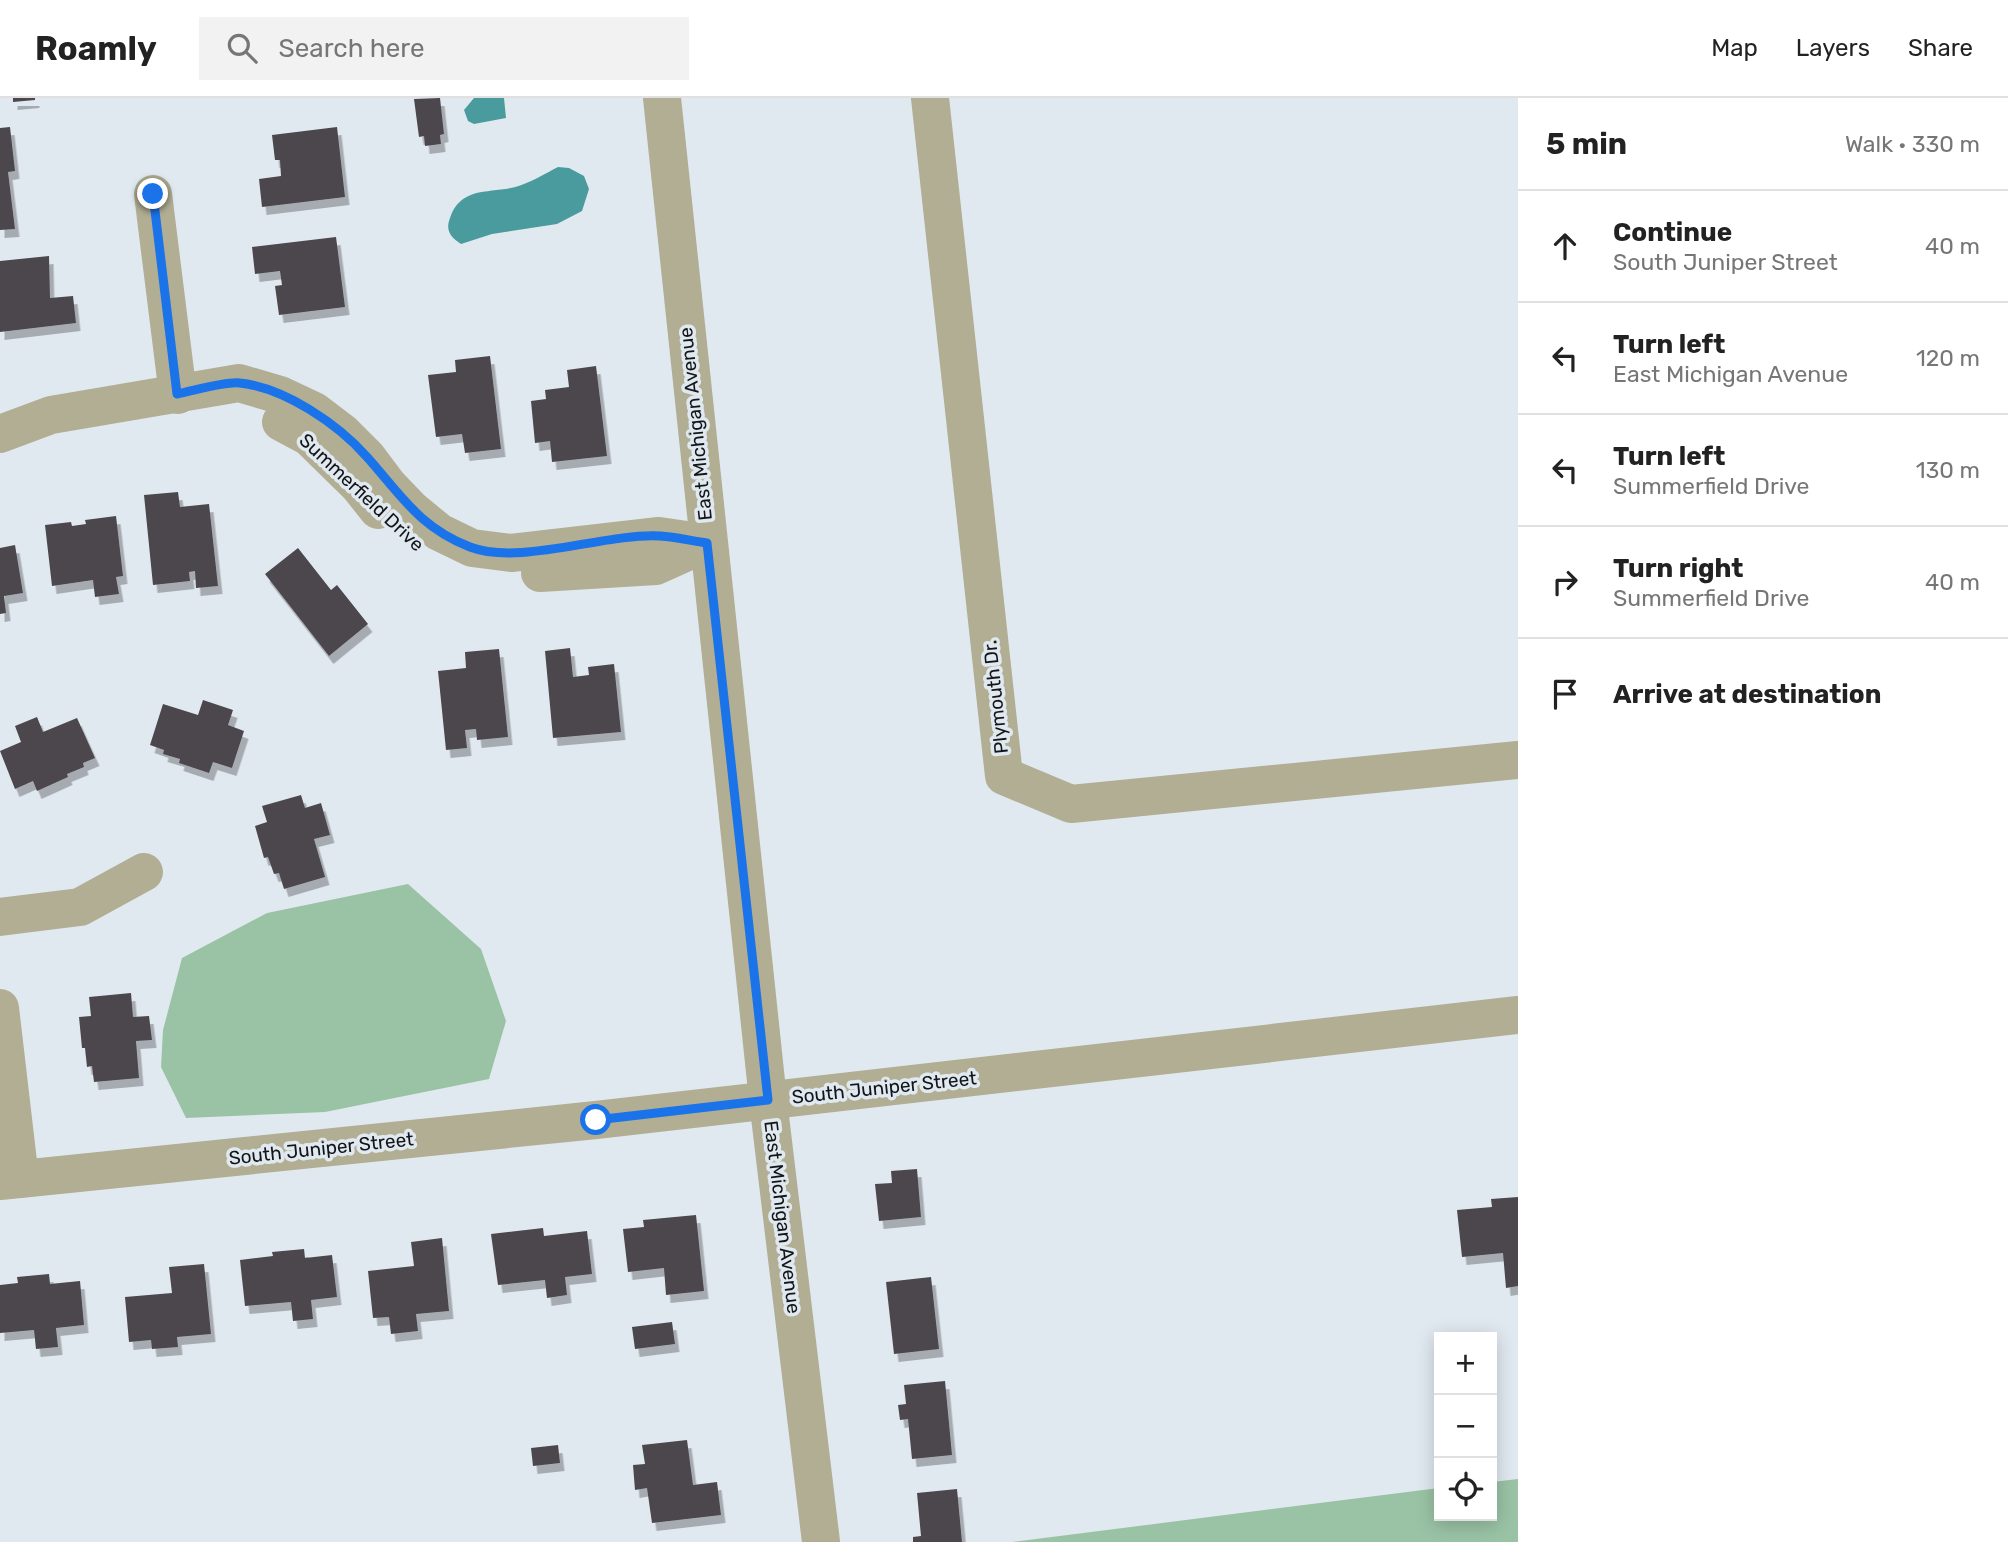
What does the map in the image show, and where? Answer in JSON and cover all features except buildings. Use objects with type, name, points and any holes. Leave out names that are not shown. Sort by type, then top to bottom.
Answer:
[{"type":"street","name":"East Michigan Avenue","points":[[662,98],[768,1100],[821,1542]]},
{"type":"street","name":"Plymouth Dr.","points":[[930,98],[1004,776],[1072,804],[1518,760]]},
{"type":"street","points":[[153,194],[177,394]]},
{"type":"street","name":"Summerfield Drive","points":[[0,434],[51,415],[239,383],[280,395],[314,411],[351,441],[411,509],[439,532],[472,548],[510,553],[659,536],[707,543]]},
{"type":"street","points":[[0,917],[80,906],[144,872]]},
{"type":"street","points":[[0,1008],[10,1180]]},
{"type":"street","name":"South Juniper Street","points":[[10,1180],[768,1100],[1518,1015]]},
{"type":"green space","points":[[408,884],[481,949],[506,1021],[489,1079],[325,1112],[186,1118],[161,1067],[163,1030],[182,958],[267,913]]},
{"type":"green space","points":[[1518,1479],[1518,1542],[1012,1542],[1434,1489],[1434,1521],[1497,1521],[1497,1481]]},
{"type":"water","points":[[474,98],[504,98],[506,118],[474,124],[468,121],[464,110]]},
{"type":"water","points":[[558,167],[569,168],[584,176],[589,189],[582,211],[557,224],[492,234],[461,244],[450,233],[450,218],[463,199],[481,192],[524,184]]},
{"type":"route","points":[[153,194],[177,394],[239,383],[280,395],[314,411],[343,433],[367,457],[411,509],[439,532],[472,548],[510,553],[659,536],[707,543],[768,1100],[596,1120]]}]
